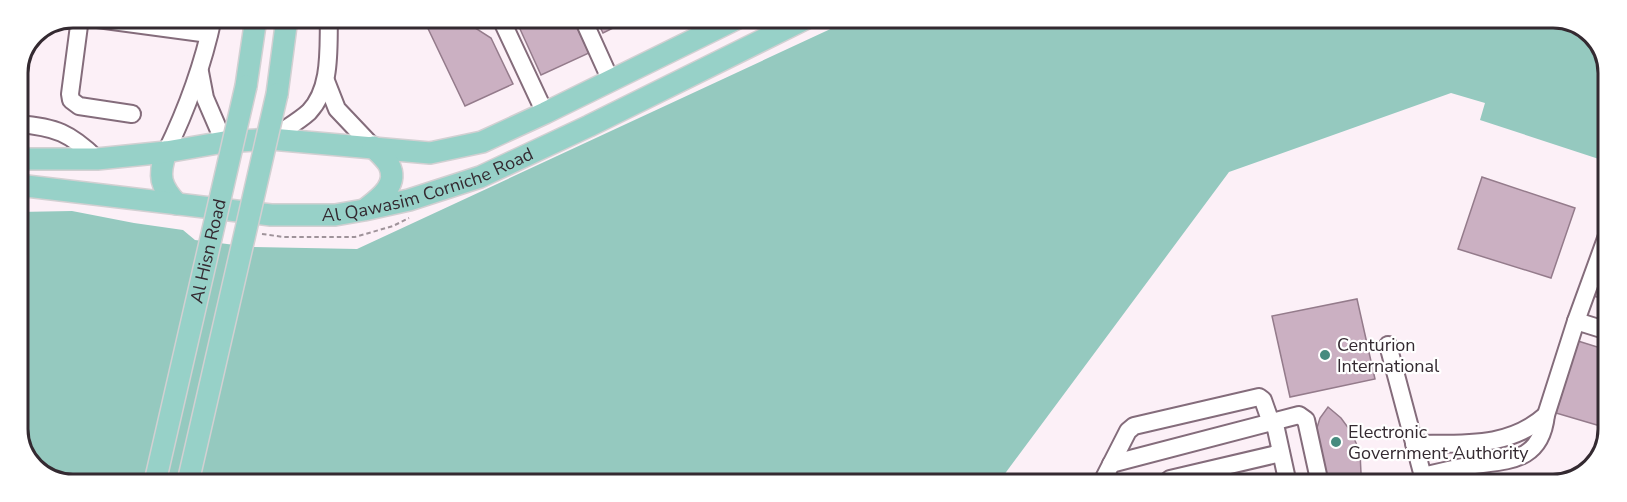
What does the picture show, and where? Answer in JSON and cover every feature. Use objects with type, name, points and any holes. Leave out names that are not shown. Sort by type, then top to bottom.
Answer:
[{"type":"main road","points":[[246,86],[248,28]]},
{"type":"main road","name":"Al Hisn Road","points":[[157,474],[246,86],[255,28]]},
{"type":"main road","name":"Al Hisn Road","points":[[190,474],[277,94],[286,28]]},
{"type":"main road","name":"Al Qawasim Corniche Road","points":[[28,159],[97,159],[166,152],[224,142],[271,139],[430,153],[482,142],[545,113],[611,81],[701,28]]},
{"type":"main road","name":"Al Qawasim Corniche Road","points":[[28,186],[271,215],[335,215],[364,210],[409,200],[480,177],[787,28]]},
{"type":"main road","points":[[364,210],[382,197],[390,184],[392,174],[389,164],[373,147]]},
{"type":"main road","points":[[166,152],[161,178],[165,191],[177,204]]},
{"type":"street","points":[[79,28],[71,100],[79,106],[132,114]]},
{"type":"street","points":[[166,152],[200,71],[211,28]]},
{"type":"street","points":[[329,28],[326,81],[337,109],[373,147]]},
{"type":"street","points":[[505,28],[545,113]]},
{"type":"street","points":[[587,28],[611,81]]},
{"type":"street","points":[[200,71],[205,98],[224,142]]},
{"type":"street","points":[[271,139],[309,111],[326,81]]},
{"type":"street","points":[[28,125],[44,126],[63,132],[80,142],[97,159]]},
{"type":"street","points":[[1442,474],[1463,467],[1509,461],[1523,456],[1538,443],[1576,321],[1598,260]]},
{"type":"street","points":[[1576,321],[1598,328]]},
{"type":"street","points":[[1388,345],[1422,474]]},
{"type":"street","points":[[1106,474],[1128,431],[1138,425],[1259,397],[1263,400],[1276,429],[1286,474]]},
{"type":"street","points":[[1111,464],[1296,415],[1305,418],[1318,474]]},
{"type":"street","points":[[1414,444],[1504,439],[1526,430],[1546,415]]},
{"type":"street","points":[[1191,474],[1281,453]]},
{"type":"shaded area","points":[[833,28],[1554,28],[1579,36],[1591,48],[1597,61],[1598,159],[1480,120],[1485,103],[1451,93],[1229,172],[1005,474],[73,474],[51,468],[36,454],[29,432],[28,212],[72,211],[183,230],[195,240],[251,247],[357,249]]},
{"type":"building","points":[[428,28],[475,28],[491,38],[513,84],[465,106]]},
{"type":"building","points":[[577,28],[589,53],[541,75],[520,29]]},
{"type":"building","points":[[600,28],[613,28],[603,33]]},
{"type":"building","points":[[1482,177],[1575,208],[1551,278],[1458,249]]},
{"type":"building","points":[[1598,279],[1598,297],[1593,296]]},
{"type":"building","name":"Centurion International","points":[[1357,299],[1375,379],[1290,397],[1272,316]]},
{"type":"building","points":[[1578,341],[1598,347],[1598,425],[1556,413]]},
{"type":"building","name":"Electronic Government Authority","points":[[1328,407],[1341,418],[1352,433],[1360,453],[1361,474],[1322,474],[1315,434],[1320,418]]},
{"type":"place","name":"Centurion International","points":[[1325,355]]},
{"type":"place","name":"Electronic Government Authority","points":[[1336,442]]}]
